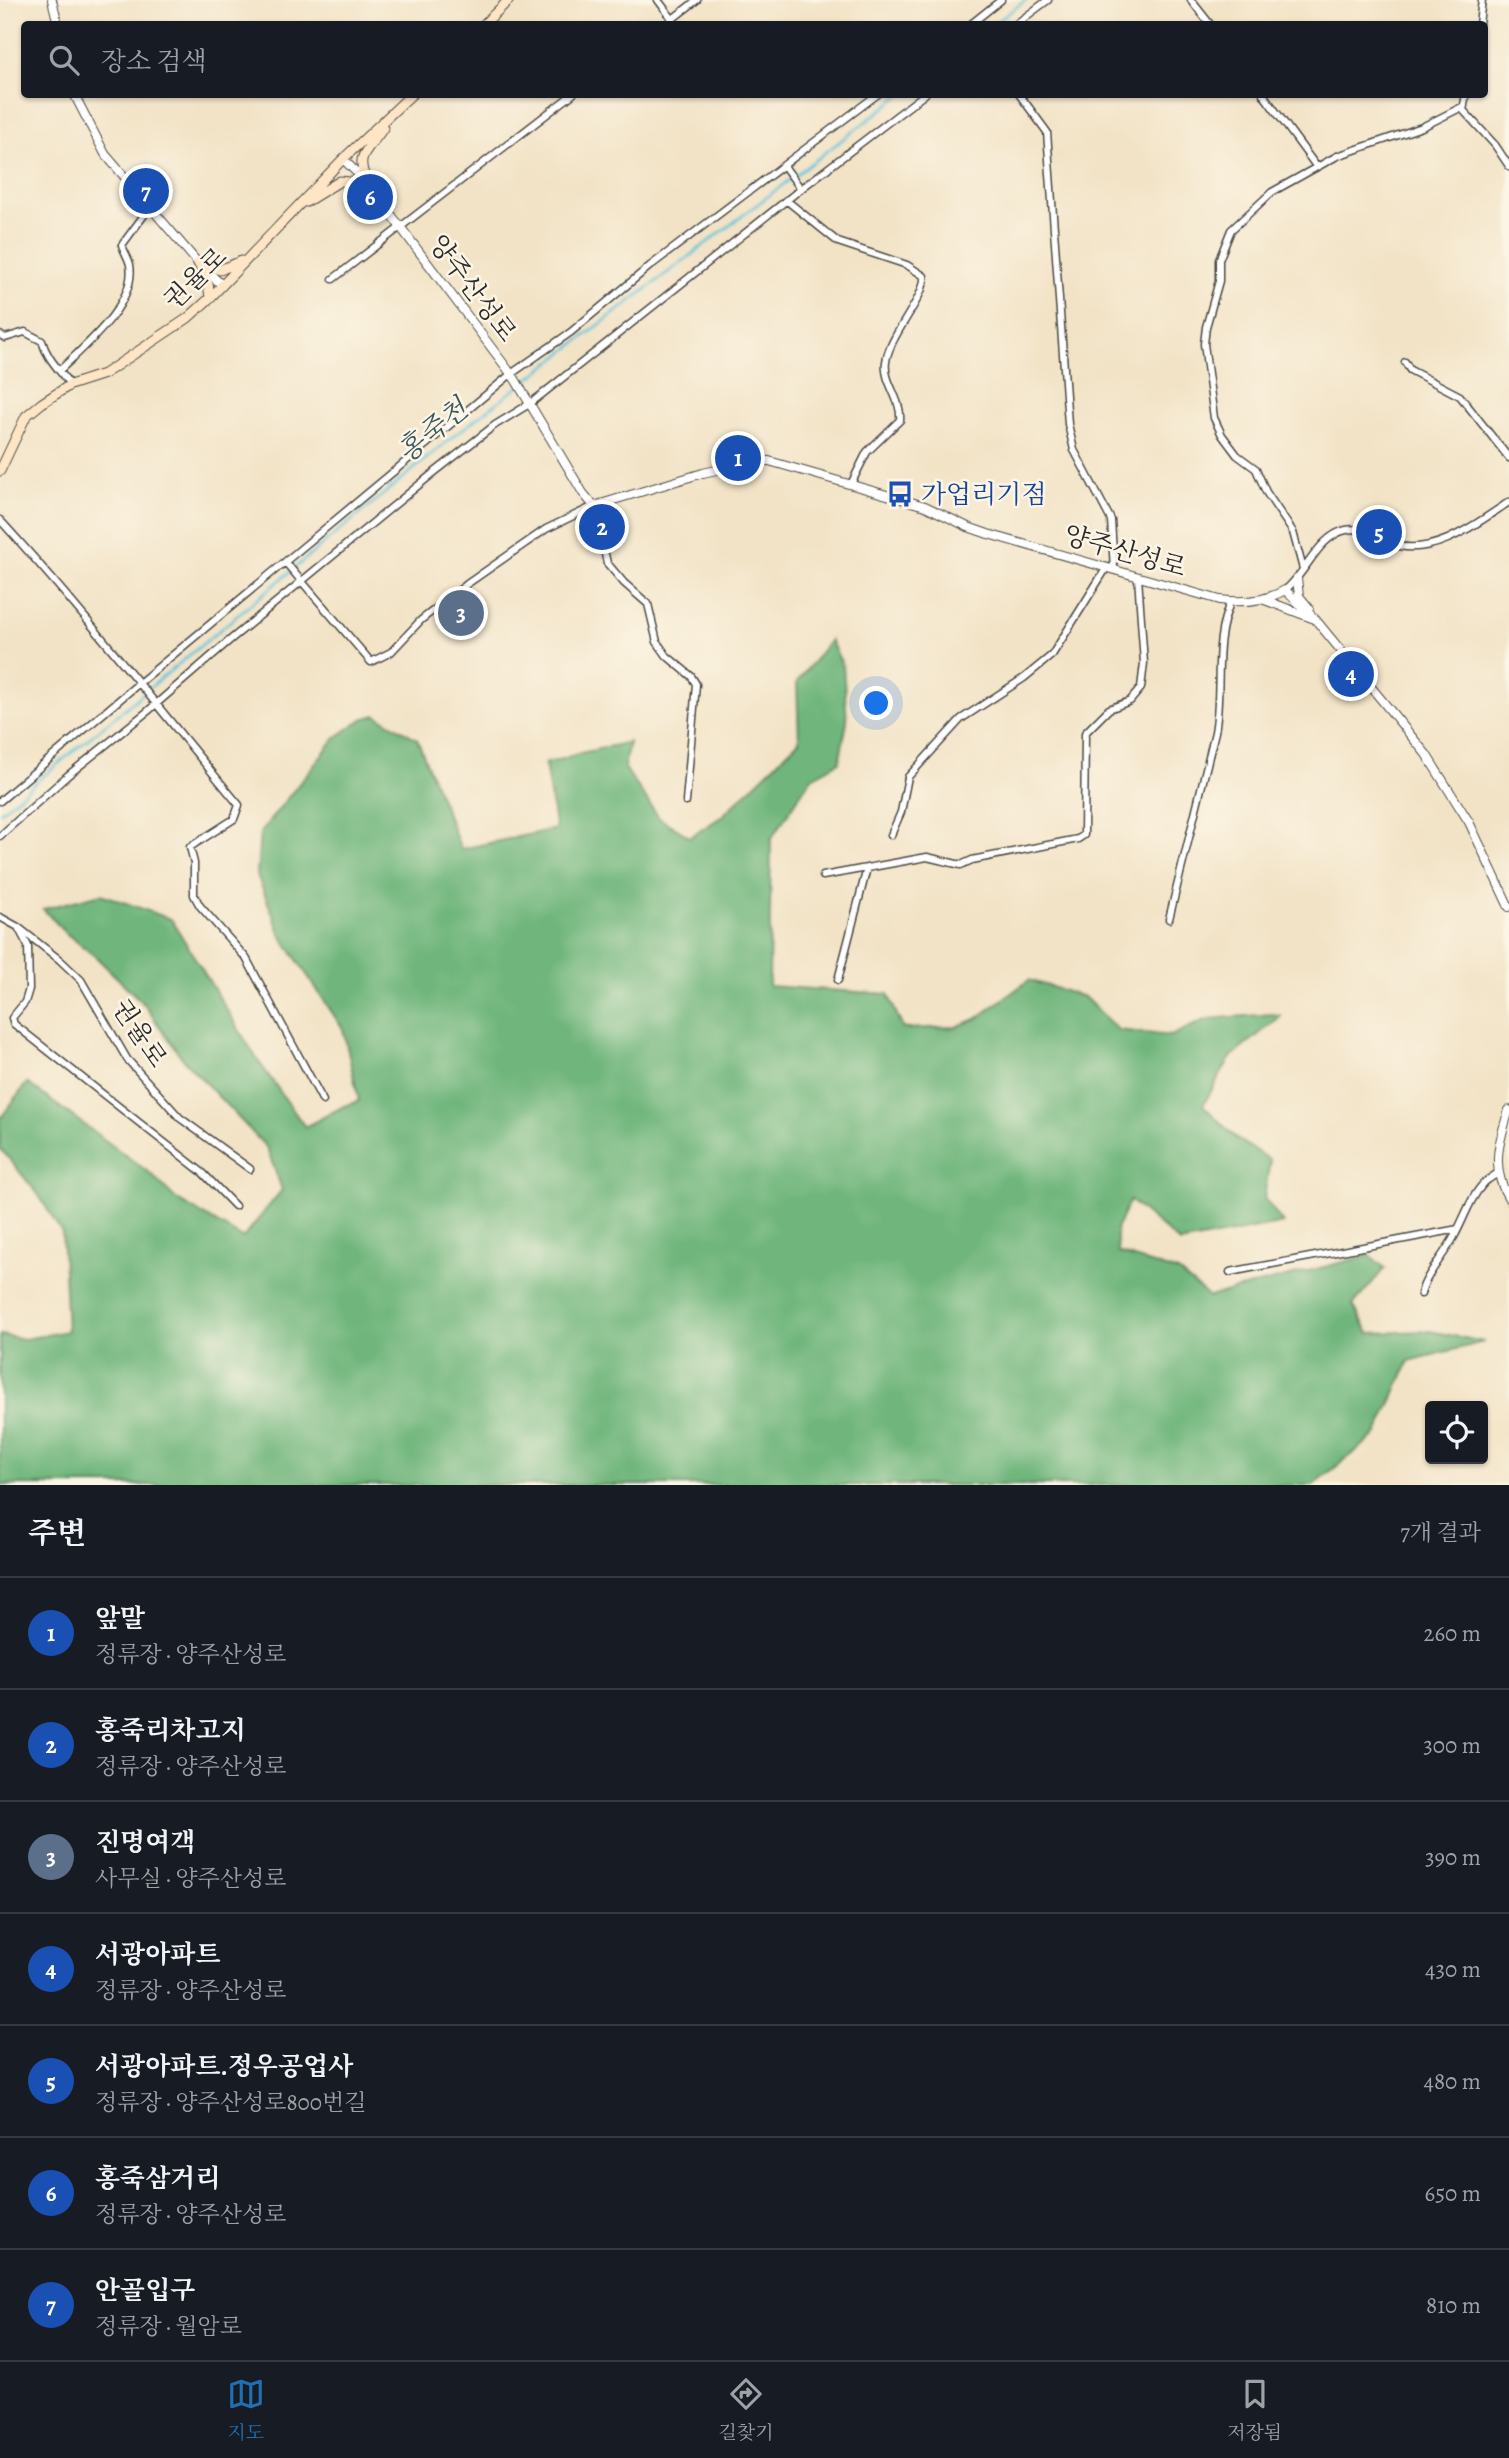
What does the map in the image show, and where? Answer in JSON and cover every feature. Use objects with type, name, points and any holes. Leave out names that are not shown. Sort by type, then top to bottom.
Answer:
[{"type":"main road","points":[[487,21],[509,0]]},
{"type":"main road","name":"권율로","points":[[0,471],[26,416],[70,386],[104,374],[188,318],[343,159],[408,98]]},
{"type":"main road","points":[[368,184],[361,170],[362,154],[381,132],[387,119]]},
{"type":"main road","points":[[295,208],[340,181],[368,184]]},
{"type":"main road","points":[[198,263],[220,270],[246,259]]},
{"type":"main road","points":[[198,263],[208,283],[210,298]]},
{"type":"street","points":[[52,0],[57,21]]},
{"type":"street","points":[[658,0],[673,20],[697,0]]},
{"type":"street","points":[[975,21],[1001,0]]},
{"type":"street","points":[[1020,21],[1048,0]]},
{"type":"street","points":[[1191,0],[1208,21]]},
{"type":"street","points":[[1479,21],[1482,0]]},
{"type":"street","points":[[76,98],[105,154],[198,263],[222,285]]},
{"type":"street","name":"양주산성로","points":[[401,228],[568,98]]},
{"type":"street","name":"양주산성로","points":[[513,376],[650,266],[873,98]]},
{"type":"street","points":[[0,836],[67,776],[230,640],[495,425],[531,403],[801,188],[920,98]]},
{"type":"street","points":[[891,835],[901,812],[908,776],[961,719],[1024,678],[1052,655],[1111,568],[1111,520],[1074,450],[1068,424],[1047,132],[1022,98]]},
{"type":"street","points":[[1266,98],[1316,166]]},
{"type":"street","points":[[1465,98],[1463,110],[1495,145],[1509,166]]},
{"type":"street","points":[[1303,569],[1293,532],[1266,492],[1256,469],[1237,455],[1222,435],[1214,418],[1204,344],[1219,281],[1219,260],[1231,230],[1272,192],[1337,156],[1422,127],[1464,106]]},
{"type":"street","name":"양주산성로","points":[[343,159],[368,184],[513,376],[583,493],[594,506],[607,563],[624,583],[648,604],[657,642],[667,656],[691,676],[696,684],[686,802]]},
{"type":"street","points":[[784,166],[801,188]]},
{"type":"street","points":[[786,200],[838,242],[907,265],[924,276],[925,286],[900,328],[886,363],[887,375],[900,403],[900,420],[867,452],[851,484]]},
{"type":"street","points":[[60,370],[112,317],[128,295],[131,266],[122,245],[150,207]]},
{"type":"street","points":[[333,279],[401,228]]},
{"type":"street","points":[[0,335],[5,338],[25,332],[42,341],[46,356],[60,370],[70,386]]},
{"type":"street","points":[[1405,362],[1409,370],[1460,396],[1509,458]]},
{"type":"street","points":[[0,801],[513,376]]},
{"type":"street","name":"양주산성로","points":[[303,582],[371,662],[391,652],[421,620],[547,529],[594,506],[703,473],[755,461],[769,461],[851,484],[925,506],[988,534],[1231,601],[1262,599],[1285,590],[1328,541],[1345,530],[1363,531],[1399,546],[1427,545],[1450,538],[1475,525],[1509,502]]},
{"type":"street","points":[[0,520],[62,589],[239,805],[234,819],[190,847],[194,863],[194,895],[200,906],[246,958],[323,1101]]},
{"type":"street","points":[[286,563],[303,582]]},
{"type":"street","points":[[823,876],[927,857],[961,864],[1078,839],[1084,835],[1085,733],[1109,709],[1130,701],[1141,688],[1144,663],[1138,577]]},
{"type":"street","points":[[1297,578],[1299,596],[1315,619],[1435,768],[1469,822],[1509,906]]},
{"type":"street","points":[[1285,590],[1315,619]]},
{"type":"street","points":[[1262,599],[1315,619]]},
{"type":"street","points":[[1169,919],[1215,732],[1219,706],[1219,655],[1225,615],[1231,601]]},
{"type":"street","points":[[838,980],[867,868]]},
{"type":"street","name":"권율로","points":[[0,917],[18,927],[60,960],[81,981],[127,1059],[180,1118],[250,1169]]},
{"type":"street","points":[[18,927],[28,946],[29,989],[25,1002],[12,1018],[13,1024],[203,1173],[235,1206]]},
{"type":"street","points":[[1509,1110],[1497,1146],[1498,1173],[1509,1199]]},
{"type":"street","points":[[1421,1294],[1430,1272],[1440,1262],[1470,1203],[1485,1182],[1498,1173]]},
{"type":"street","points":[[1230,1272],[1458,1229]]},
{"type":"green space","points":[[830,640],[843,666],[847,722],[839,762],[812,777],[771,839],[769,986],[888,994],[903,1029],[956,1027],[976,1019],[1029,980],[1084,997],[1118,1030],[1171,1036],[1207,1019],[1273,1014],[1281,1016],[1231,1057],[1203,1105],[1237,1139],[1270,1160],[1264,1198],[1283,1223],[1180,1243],[1130,1200],[1116,1229],[1118,1253],[1178,1272],[1209,1297],[1369,1255],[1385,1268],[1353,1305],[1369,1333],[1430,1331],[1484,1342],[1409,1361],[1377,1434],[1313,1485],[0,1485],[0,1335],[25,1339],[67,1331],[62,1233],[38,1194],[0,1148],[0,1119],[27,1083],[151,1174],[176,1199],[243,1238],[282,1190],[267,1148],[183,1059],[143,1003],[43,909],[101,894],[171,919],[257,1059],[305,1127],[359,1101],[343,1029],[282,937],[257,875],[260,833],[336,737],[363,719],[376,715],[417,739],[461,849],[556,829],[545,764],[629,742],[624,767],[659,818],[690,837],[721,817],[799,741],[797,682]]},
{"type":"waterway","name":"홍죽천","points":[[998,21],[1026,0]]},
{"type":"waterway","name":"홍죽천","points":[[0,812],[455,435],[897,98]]},
{"type":"place","name":"안골입구","points":[[146,191]]},
{"type":"place","name":"홍죽삼거리","points":[[370,197]]},
{"type":"place","name":"앞말","points":[[738,458]]},
{"type":"place","name":"가업리기점","points":[[900,494]]},
{"type":"place","name":"홍죽리차고지","points":[[602,527]]},
{"type":"place","name":"서광아파트.정우공업사","points":[[1379,532]]},
{"type":"place","name":"진명여객","points":[[461,613]]},
{"type":"place","name":"서광아파트","points":[[1351,674]]}]
